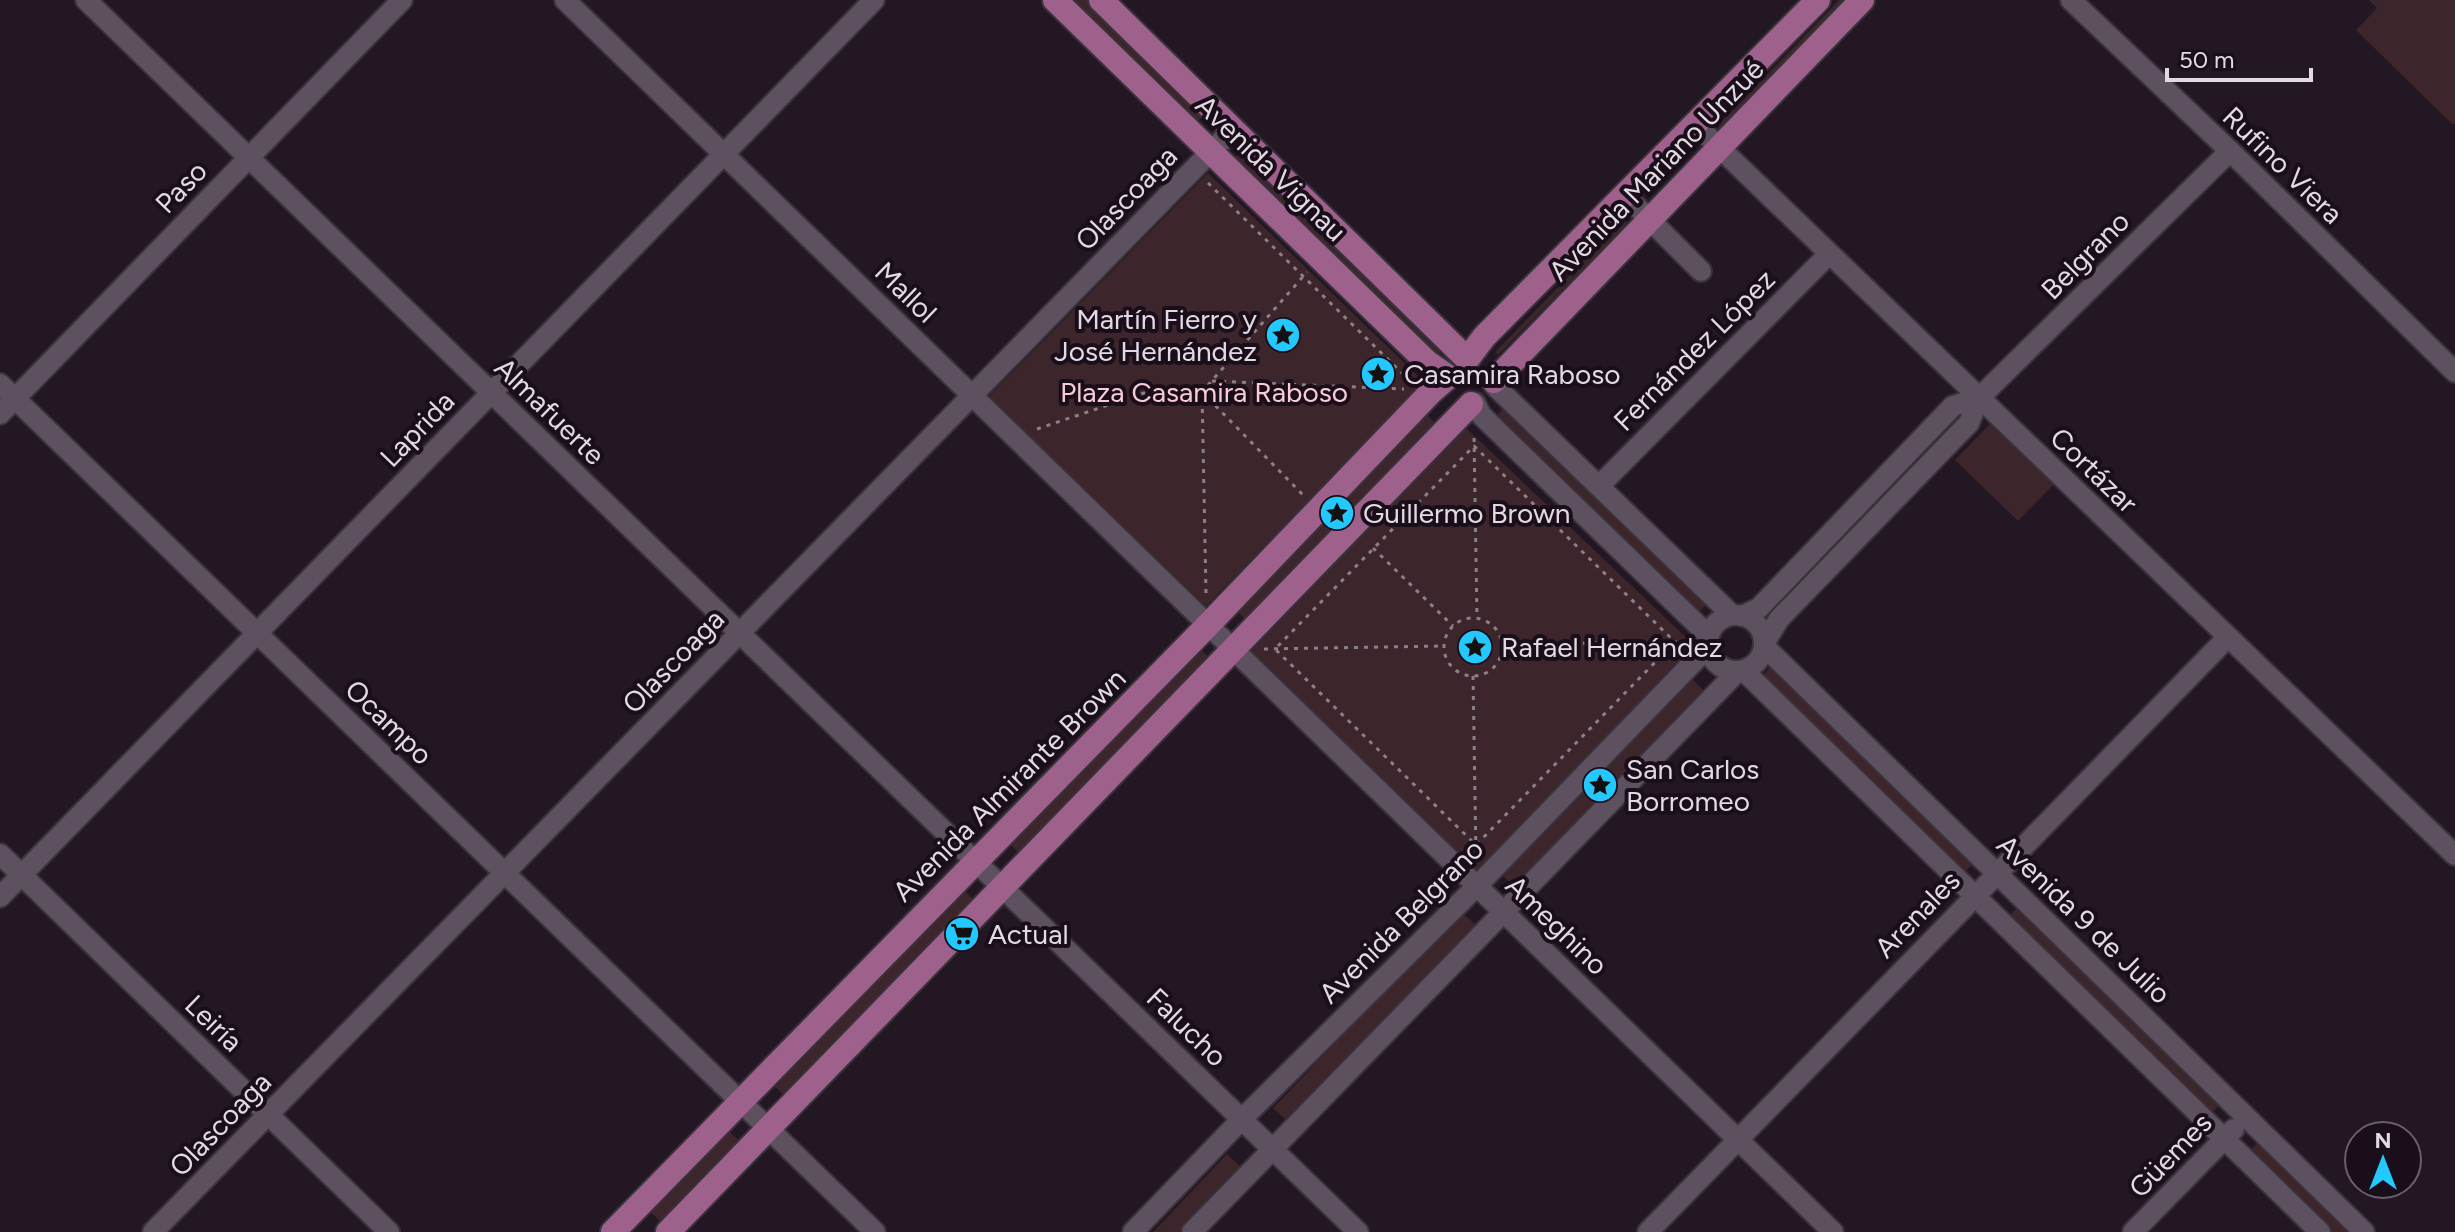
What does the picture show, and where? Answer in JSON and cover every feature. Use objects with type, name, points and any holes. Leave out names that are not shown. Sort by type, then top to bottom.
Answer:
[{"type":"main road","name":"Avenida Vignau","points":[[1055,0],[1202,160],[1320,258],[1427,362],[1436,384]]},
{"type":"main road","name":"Avenida Vignau","points":[[1101,0],[1467,357]]},
{"type":"main road","name":"Avenida Mariano Unzué","points":[[1467,357],[1818,0]]},
{"type":"main road","name":"Avenida Mariano Unzué","points":[[1494,383],[1862,0]]},
{"type":"main road","points":[[1467,357],[1487,363],[1494,383],[1485,398],[1473,403],[1463,403],[1436,384],[1451,365],[1467,357]]},
{"type":"main road","name":"Avenida Almirante Brown","points":[[613,1232],[1208,625],[1436,384]]},
{"type":"main road","points":[[668,1232],[1473,403]]},
{"type":"street","name":"Almafuerte","points":[[86,0],[976,862]]},
{"type":"street","name":"Paso","points":[[0,414],[8,391],[249,158],[402,0]]},
{"type":"street","name":"Mallol","points":[[565,0],[1208,625]]},
{"type":"street","name":"Laprida","points":[[0,897],[874,0]]},
{"type":"street","name":"Rufino Viera","points":[[2071,0],[2455,372]]},
{"type":"street","name":"Cortázar","points":[[1695,124],[2455,855]]},
{"type":"street","name":"Olascoaga","points":[[153,1232],[1233,129]]},
{"type":"street","name":"Belgrano","points":[[1979,398],[2230,151]]},
{"type":"street","points":[[1625,195],[1701,271]]},
{"type":"street","name":"Fernández López","points":[[1599,486],[1829,254]]},
{"type":"street","points":[[1494,383],[1737,616],[1756,622],[1765,645]]},
{"type":"street","name":"Ocampo","points":[[8,391],[875,1232]]},
{"type":"street","points":[[1708,642],[1716,623],[1759,608],[1953,406],[1979,398]]},
{"type":"street","points":[[1192,1232],[1740,671],[1756,664],[1779,619],[1969,423],[1979,398]]},
{"type":"street","points":[[1473,403],[1481,415],[1708,642],[1715,662],[1722,668],[1740,671],[2320,1232]]},
{"type":"street","points":[[1854,510],[1869,526]]},
{"type":"street","name":"Ameghino","points":[[1208,625],[1833,1232]]},
{"type":"street","name":"Arenales","points":[[1648,1232],[2228,637]]},
{"type":"street","name":"Avenida Belgrano","points":[[1133,1232],[1477,886],[1708,642]]},
{"type":"street","name":"Avenida 9 de Julio","points":[[1765,645],[2364,1232]]},
{"type":"street","name":"Leiría","points":[[0,854],[389,1232]]},
{"type":"street","name":"Falucho","points":[[976,862],[1358,1232]]},
{"type":"street","name":"Güemes","points":[[2133,1232],[2246,1117]]},
{"type":"path","points":[[1202,160],[1303,276],[1436,384]]},
{"type":"path","points":[[1208,625],[1202,392],[1320,258]]},
{"type":"path","points":[[1212,381],[1436,384]]},
{"type":"path","points":[[1015,437],[1144,393],[1202,392],[1317,511]]},
{"type":"path","points":[[1473,403],[1477,618]]},
{"type":"path","points":[[1275,649],[1474,446]]},
{"type":"path","points":[[1474,446],[1675,642]]},
{"type":"path","points":[[1373,548],[1453,626]]},
{"type":"path","points":[[1477,618],[1495,627],[1503,644],[1502,654],[1491,671],[1473,676],[1449,664],[1444,646],[1448,631],[1453,626],[1460,621],[1477,618]]},
{"type":"path","points":[[1476,845],[1675,642]]},
{"type":"path","points":[[1503,644],[1708,642]]},
{"type":"path","points":[[1233,649],[1444,646]]},
{"type":"path","points":[[1275,649],[1476,845]]},
{"type":"path","points":[[1473,676],[1477,886]]},
{"type":"green space","points":[[1067,0],[1088,0],[1204,115],[1194,125]]},
{"type":"green space","points":[[1839,0],[1845,0],[1720,128],[1718,125]]},
{"type":"green space","points":[[2369,0],[2455,0],[2455,124],[2356,30],[2377,8]]},
{"type":"green space","points":[[1242,151],[1443,349],[1433,359],[1231,161]]},
{"type":"green space","name":"Plaza Casamira Raboso","points":[[1208,173],[1425,383],[1206,606],[989,396]]},
{"type":"green space","points":[[1624,220],[1628,223],[1498,355],[1495,352]]},
{"type":"green space","points":[[1506,406],[1707,604],[1697,614],[1496,416]]},
{"type":"green space","points":[[1424,412],[1437,425],[1248,622],[1235,609]]},
{"type":"green space","points":[[1991,423],[2055,483],[2018,521],[1955,460]]},
{"type":"green space","points":[[1465,427],[1695,646],[1481,877],[1245,649]]},
{"type":"green space","points":[[1198,647],[1212,660],[1023,857],[1010,844]]},
{"type":"green space","points":[[1773,664],[1974,863],[1964,873],[1763,675]]},
{"type":"green space","points":[[1691,678],[1704,691],[1515,888],[1502,875]]},
{"type":"green space","points":[[960,886],[973,899],[785,1096],[771,1083]]},
{"type":"green space","points":[[2018,907],[2219,1106],[2208,1116],[2007,918]]},
{"type":"green space","points":[[1461,912],[1475,924],[1287,1121],[1273,1108]]},
{"type":"green space","points":[[727,1129],[740,1142],[662,1223],[648,1210]]},
{"type":"green space","points":[[2260,1141],[2352,1232],[2331,1232],[2249,1151]]},
{"type":"green space","points":[[1227,1154],[1241,1167],[1179,1232],[1153,1232]]},
{"type":"place","name":"Martín Fierro y José Hernández","points":[[1283,335]]},
{"type":"place","name":"Casamira Raboso","points":[[1378,374]]},
{"type":"place","name":"Guillermo Brown","points":[[1337,513]]},
{"type":"place","name":"Rafael Hernández","points":[[1475,647]]},
{"type":"place","name":"San Carlos Borromeo","points":[[1600,785]]},
{"type":"place","name":"Actual","points":[[962,934]]}]
